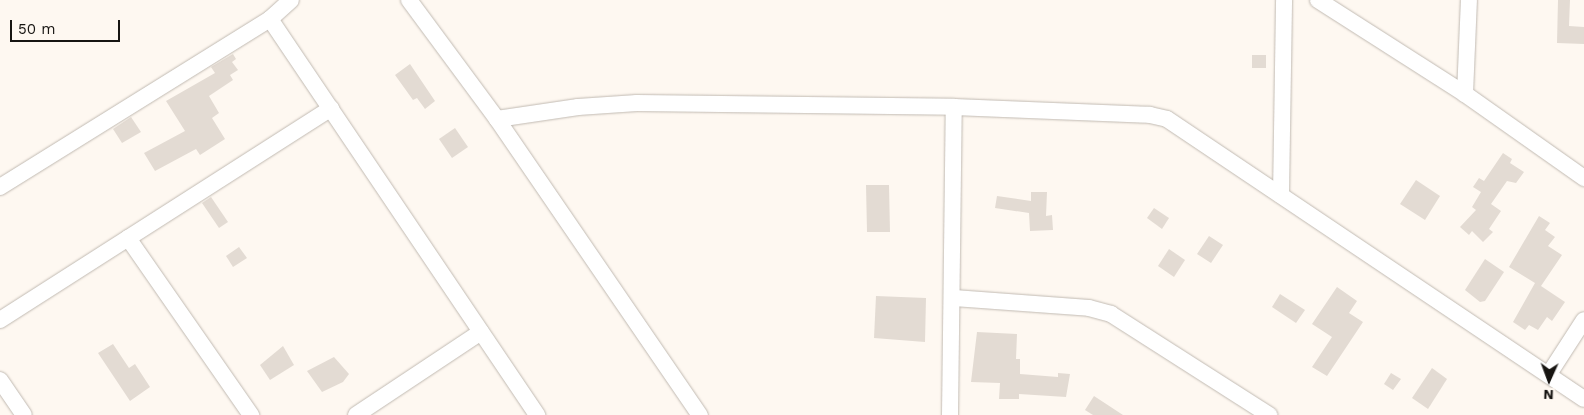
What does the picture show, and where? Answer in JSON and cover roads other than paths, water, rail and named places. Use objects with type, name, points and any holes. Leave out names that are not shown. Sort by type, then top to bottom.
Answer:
[{"type":"street","points":[[0,187],[270,18],[291,0]]},
{"type":"street","points":[[409,0],[497,119],[700,415]]},
{"type":"street","points":[[1281,195],[1284,0]]},
{"type":"street","points":[[1318,0],[1465,94],[1584,178]]},
{"type":"street","points":[[1465,94],[1469,0]]},
{"type":"street","points":[[270,18],[537,415]]},
{"type":"street","points":[[497,119],[578,107],[637,103],[954,107],[1150,115],[1167,119],[1584,398]]},
{"type":"street","points":[[950,415],[954,298],[954,107]]},
{"type":"street","points":[[0,320],[331,108]]},
{"type":"street","points":[[128,238],[252,415]]},
{"type":"street","points":[[954,298],[1089,308],[1111,314],[1269,415]]},
{"type":"street","points":[[1549,374],[1584,320]]},
{"type":"street","points":[[356,415],[481,332]]},
{"type":"street","points":[[0,380],[24,415]]}]
